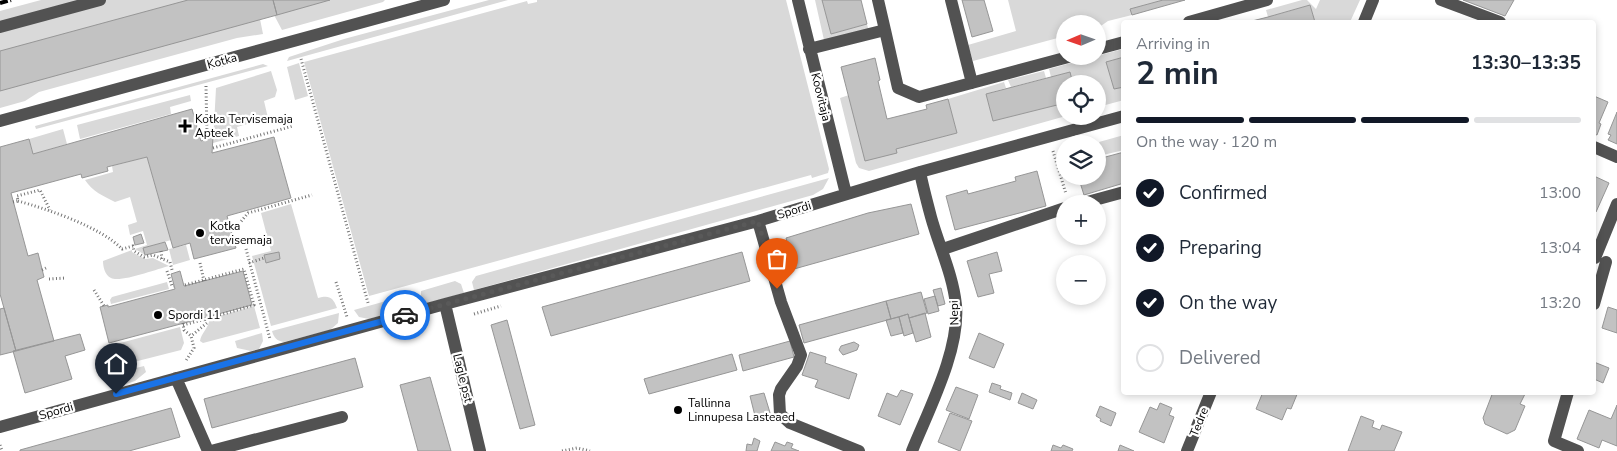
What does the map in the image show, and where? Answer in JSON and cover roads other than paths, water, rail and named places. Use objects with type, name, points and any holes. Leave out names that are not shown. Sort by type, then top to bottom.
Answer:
[{"type":"street","points":[[0,27],[100,0]]},
{"type":"street","name":"Kotka","points":[[0,121],[444,0]]},
{"type":"street","name":"Koovitaja","points":[[798,0],[846,194]]},
{"type":"street","points":[[878,0],[898,88],[919,98],[1056,60]]},
{"type":"street","points":[[951,0],[972,83]]},
{"type":"street","points":[[1196,20],[1267,0]]},
{"type":"street","points":[[1365,20],[1373,0]]},
{"type":"street","points":[[1441,0],[1495,20]]},
{"type":"street","points":[[809,49],[885,30]]},
{"type":"street","points":[[1106,47],[1121,43]]},
{"type":"street","name":"Spordi","points":[[0,427],[445,304],[758,221],[920,172],[1121,117]]},
{"type":"street","points":[[1596,148],[1617,157]]},
{"type":"street","name":"Nepi","points":[[912,451],[951,354],[956,327],[956,305],[943,249],[931,218],[920,172]]},
{"type":"street","points":[[1106,197],[1121,193]]},
{"type":"street","points":[[1596,294],[1617,204]]},
{"type":"street","points":[[943,249],[1056,211]]},
{"type":"street","points":[[758,221],[780,302],[801,354],[797,366],[781,389],[778,405],[780,414],[790,423],[859,451]]},
{"type":"street","name":"Lagle pst","points":[[445,304],[480,451]]},
{"type":"street","points":[[176,378],[209,451],[342,417]]},
{"type":"street","name":"Tedre","points":[[1187,451],[1210,395]]},
{"type":"street","points":[[1567,395],[1554,441],[1578,451]]},
{"type":"railway","points":[[0,3],[11,0]]},
{"type":"place","name":"Kotka Tervisemaja Apteek","points":[[185,126]]},
{"type":"place","name":"Kotka tervisemaja","points":[[200,233]]},
{"type":"place","name":"Spordi 11","points":[[158,315]]},
{"type":"place","name":"Tallinna Linnupesa Lasteaed","points":[[678,410]]}]
